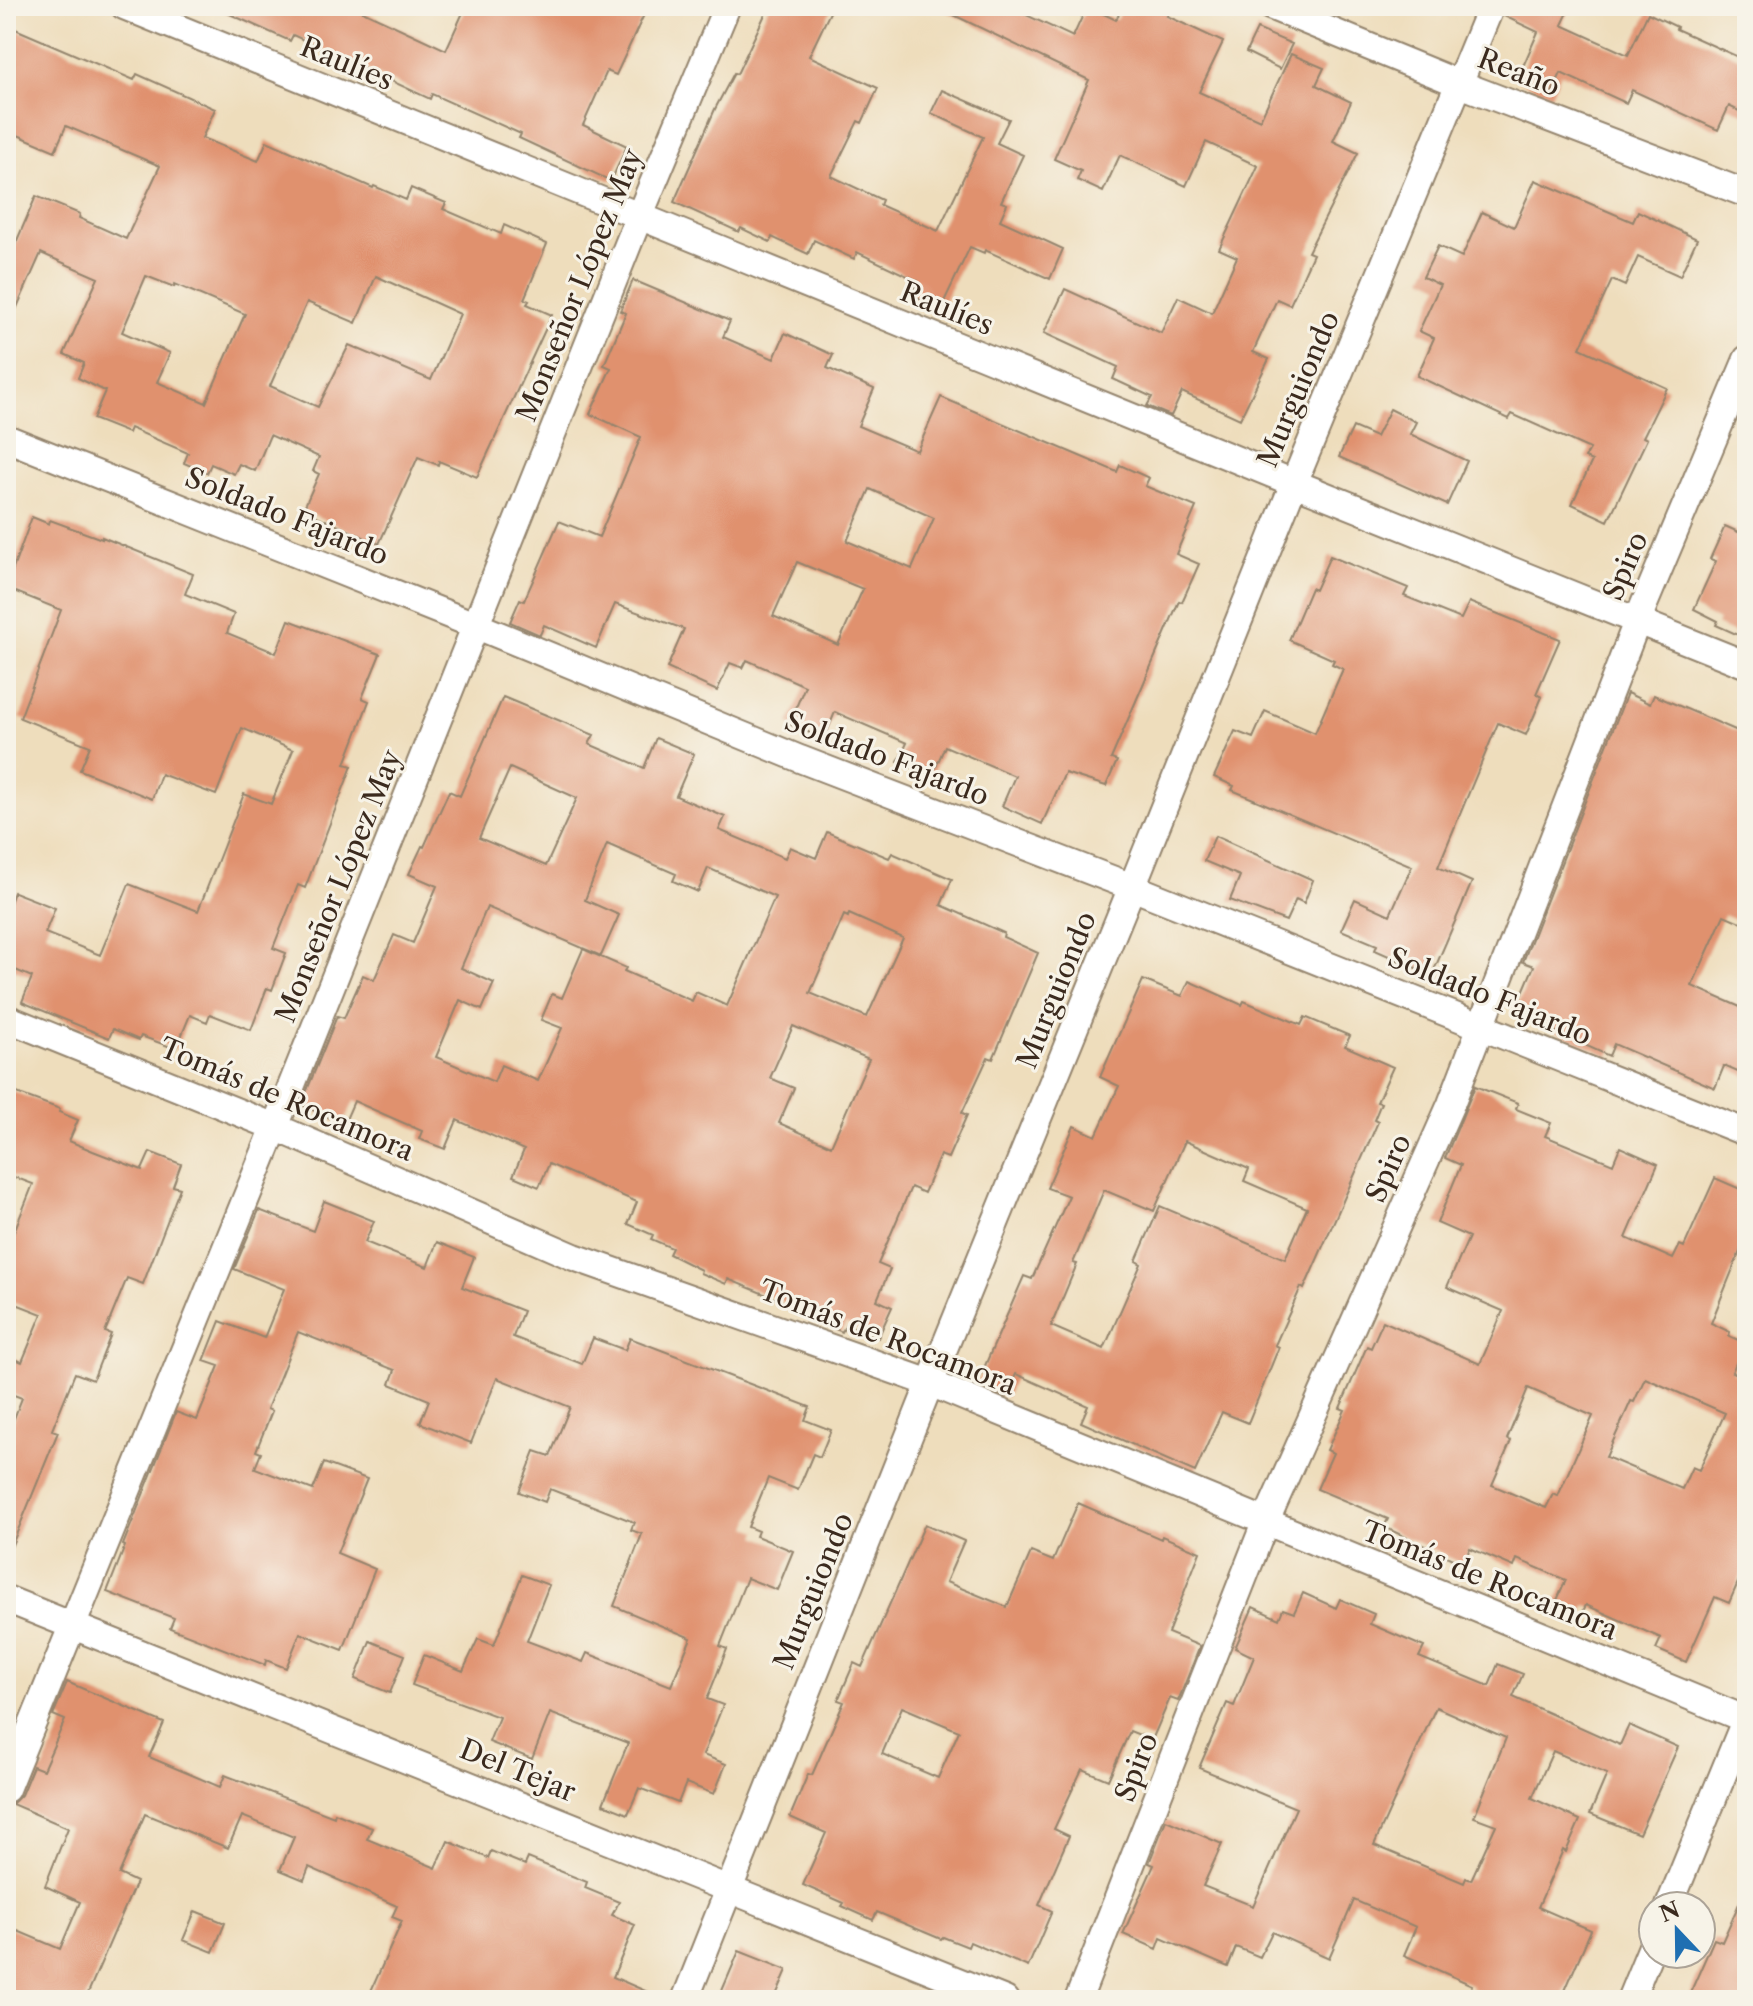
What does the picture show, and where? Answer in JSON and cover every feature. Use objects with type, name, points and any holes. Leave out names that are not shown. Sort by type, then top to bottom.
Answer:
[{"type":"street","name":"Raulíes","points":[[124,6],[1747,665]]},
{"type":"street","name":"Monseñor López May","points":[[6,1789],[477,626],[639,217],[727,6]]},
{"type":"street","name":"Reaño","points":[[1270,6],[1460,84],[1747,194]]},
{"type":"street","name":"Murguiondo","points":[[685,2000],[930,1383],[1294,483],[1491,6]]},
{"type":"street","name":"Spiro","points":[[1078,2000],[1265,1523],[1451,1104],[1638,619],[1747,359]]},
{"type":"street","name":"Soldado Fajardo","points":[[6,438],[800,759],[1132,887],[1747,1133]]},
{"type":"street","name":"Tomás de Rocamora","points":[[6,1018],[275,1127],[574,1257],[930,1383],[1265,1523],[1747,1718]]},
{"type":"street","name":"Del Tejar","points":[[6,1599],[1005,2000]]},
{"type":"street","points":[[1676,1890],[1747,1718]]},
{"type":"street","points":[[1630,2000],[1642,1970]]},
{"type":"building","points":[[212,6],[352,6],[446,50],[466,6],[648,6],[616,75],[607,71],[583,125],[627,146],[611,181],[519,138],[521,134],[432,94],[430,99],[293,35],[290,41]]},
{"type":"building","points":[[769,6],[833,6],[809,56],[878,88],[831,176],[882,200],[880,205],[938,231],[983,137],[931,113],[942,90],[1009,119],[997,143],[1023,155],[1001,202],[1007,204],[1000,220],[1063,249],[1050,279],[985,250],[984,253],[970,247],[941,308],[911,295],[918,281],[857,252],[854,259],[814,240],[808,254],[772,237],[770,242],[741,228],[739,232],[674,202],[715,109],[734,73],[737,74]]},
{"type":"building","points":[[935,6],[1007,6],[1073,37],[1087,6],[1116,20],[1123,6],[1172,6],[1167,16],[1223,42],[1199,92],[1260,120],[1291,54],[1324,68],[1316,85],[1351,102],[1333,141],[1358,153],[1308,252],[1313,254],[1290,305],[1277,299],[1253,352],[1269,359],[1240,419],[1182,392],[1171,416],[1147,406],[1152,397],[1113,379],[1118,367],[1044,333],[1065,289],[1161,333],[1178,297],[1212,313],[1237,257],[1219,249],[1258,166],[1206,142],[1186,186],[1120,155],[1103,192],[1077,180],[1081,171],[1054,159],[1089,80]]},
{"type":"building","points":[[1507,6],[1571,6],[1562,25],[1628,55],[1648,13],[1747,61],[1747,115],[1729,106],[1718,130],[1632,90],[1626,103],[1561,73],[1551,95],[1517,80],[1538,32],[1504,16]]},
{"type":"building","points":[[6,25],[134,80],[137,74],[215,109],[202,138],[258,161],[267,141],[373,188],[406,200],[411,188],[446,203],[443,209],[501,234],[504,225],[547,244],[524,299],[529,301],[527,304],[552,315],[477,477],[439,461],[438,465],[418,457],[379,544],[303,510],[319,474],[313,471],[319,457],[270,435],[255,471],[239,464],[234,474],[211,464],[207,473],[184,463],[188,453],[130,428],[128,433],[93,419],[105,391],[78,378],[84,363],[64,354],[98,278],[41,253],[6,332],[6,266],[36,196],[80,214],[79,218],[126,239],[160,166],[66,126],[55,151],[6,130]],"holes":[[[146,276],[174,287],[175,284],[245,314],[206,403],[157,382],[170,353],[122,332]],[[376,276],[460,314],[431,380],[349,345],[318,407],[270,386],[307,302],[356,323]]]},
{"type":"building","points":[[1257,29],[1292,44],[1280,69],[1246,52]]},
{"type":"building","points":[[1535,180],[1633,222],[1638,211],[1697,239],[1680,276],[1638,257],[1625,286],[1612,280],[1580,348],[1667,388],[1608,521],[1572,504],[1592,461],[1585,458],[1590,449],[1512,414],[1509,419],[1417,376],[1434,338],[1419,331],[1440,285],[1423,277],[1438,246],[1462,257],[1482,212],[1514,227]]},
{"type":"building","points":[[633,280],[730,321],[723,337],[774,359],[785,333],[833,355],[827,368],[874,389],[858,426],[917,451],[941,397],[1117,472],[1120,465],[1149,478],[1145,486],[1196,507],[1176,554],[1199,564],[1182,602],[1179,601],[1111,759],[1117,761],[1106,786],[1065,773],[1042,824],[1002,806],[1015,776],[945,746],[932,776],[898,762],[907,743],[835,712],[824,739],[789,724],[805,686],[747,660],[743,668],[730,663],[717,691],[667,668],[684,629],[615,604],[596,648],[544,625],[540,635],[510,622],[520,599],[524,601],[559,521],[599,537],[641,437],[590,414],[611,368],[604,365],[626,313],[620,311]],"holes":[[[870,489],[934,518],[912,569],[847,541]],[[797,562],[863,589],[838,645],[773,616]]]},
{"type":"building","points":[[1390,409],[1416,422],[1410,434],[1467,461],[1447,505],[1339,457],[1353,427],[1376,437]]},
{"type":"building","points":[[32,517],[102,537],[193,574],[185,594],[234,614],[227,633],[276,653],[289,620],[380,654],[362,698],[369,701],[345,764],[352,766],[305,888],[298,885],[273,948],[286,953],[272,990],[267,988],[251,1030],[210,1014],[207,1022],[190,1015],[176,1049],[141,1036],[139,1040],[113,1029],[109,1038],[22,1002],[32,977],[6,966],[6,914],[14,892],[55,908],[45,933],[100,955],[129,884],[198,911],[244,794],[271,804],[293,750],[242,728],[216,795],[161,774],[152,799],[80,770],[90,746],[20,718],[61,610],[6,588]]},
{"type":"building","points":[[1725,526],[1747,536],[1747,639],[1716,625],[1718,621],[1694,609],[1716,561],[1710,559]]},
{"type":"building","points":[[1330,556],[1408,588],[1404,596],[1461,619],[1469,602],[1560,639],[1536,694],[1542,697],[1526,735],[1498,723],[1438,867],[1472,882],[1432,975],[1375,950],[1377,945],[1341,930],[1355,899],[1390,915],[1412,866],[1232,790],[1234,786],[1214,777],[1235,731],[1253,738],[1265,711],[1315,733],[1343,669],[1332,664],[1334,660],[1289,640],[1311,588],[1315,590]]},
{"type":"building","points":[[1627,693],[1650,704],[1654,695],[1747,735],[1747,925],[1724,915],[1692,986],[1747,1010],[1747,1076],[1724,1066],[1715,1088],[1614,1044],[1609,1056],[1514,1013],[1534,966],[1523,962]]},
{"type":"building","points":[[503,697],[594,735],[589,744],[644,768],[656,738],[694,754],[676,796],[725,817],[719,830],[785,858],[790,847],[816,858],[827,832],[889,858],[892,853],[952,879],[941,905],[1004,933],[1003,937],[1038,953],[993,1059],[988,1057],[962,1113],[967,1115],[948,1158],[940,1155],[924,1193],[911,1187],[878,1264],[890,1269],[877,1300],[892,1307],[878,1338],[846,1324],[842,1332],[797,1312],[798,1308],[728,1279],[726,1284],[700,1273],[701,1270],[669,1254],[672,1248],[651,1239],[653,1235],[628,1224],[637,1202],[549,1164],[539,1187],[513,1176],[524,1150],[457,1120],[445,1149],[419,1139],[422,1131],[354,1101],[344,1124],[301,1105],[337,1016],[344,1018],[363,975],[374,980],[394,935],[413,943],[437,886],[409,874],[449,791],[460,796]],"holes":[[[510,768],[577,798],[546,866],[479,838]],[[607,844],[676,874],[673,881],[698,892],[708,868],[775,897],[727,1006],[696,992],[692,1001],[583,949],[562,998],[552,994],[541,1020],[562,1028],[538,1081],[501,1065],[494,1082],[436,1057],[460,1000],[482,1010],[494,983],[461,968],[487,907],[601,956],[619,915],[585,900]],[[849,914],[903,938],[867,1017],[810,993],[844,915],[848,917]],[[793,1026],[869,1059],[831,1146],[779,1123],[794,1088],[770,1078]]]},
{"type":"building","points":[[1215,836],[1313,880],[1304,903],[1296,899],[1286,921],[1230,900],[1240,876],[1204,861]]},
{"type":"building","points":[[1143,980],[1182,996],[1189,981],[1242,1005],[1244,1001],[1301,1025],[1305,1017],[1350,1036],[1345,1046],[1393,1067],[1377,1102],[1381,1103],[1374,1120],[1378,1122],[1304,1289],[1301,1287],[1275,1345],[1279,1347],[1248,1423],[1222,1412],[1195,1472],[1081,1422],[1088,1406],[1016,1374],[1006,1397],[977,1384],[1024,1276],[1032,1279],[1069,1196],[1047,1188],[1074,1126],[1096,1136],[1119,1086],[1100,1077]],"holes":[[[1185,1141],[1249,1169],[1244,1181],[1307,1208],[1285,1259],[1160,1206],[1136,1261],[1141,1264],[1104,1349],[1051,1326],[1104,1190],[1154,1211]]]},
{"type":"building","points":[[1475,1086],[1518,1103],[1516,1109],[1551,1123],[1545,1136],[1613,1164],[1620,1147],[1658,1164],[1626,1238],[1673,1259],[1680,1245],[1684,1247],[1715,1178],[1747,1192],[1747,1234],[1711,1323],[1745,1343],[1732,1372],[1742,1376],[1747,1365],[1747,1562],[1729,1603],[1715,1597],[1686,1662],[1656,1649],[1661,1638],[1586,1605],[1579,1620],[1553,1609],[1566,1580],[1517,1559],[1514,1567],[1470,1548],[1463,1564],[1384,1527],[1388,1519],[1317,1489],[1333,1453],[1327,1450],[1345,1410],[1340,1408],[1367,1346],[1371,1348],[1383,1321],[1480,1364],[1503,1311],[1447,1287],[1469,1237],[1437,1223],[1461,1165],[1445,1158]],"holes":[[[1645,1378],[1725,1413],[1699,1470],[1692,1467],[1682,1489],[1606,1457]],[[1528,1388],[1593,1416],[1558,1496],[1553,1494],[1546,1508],[1492,1485],[1511,1441],[1507,1439]]]},
{"type":"building","points":[[6,1089],[60,1109],[59,1112],[78,1120],[69,1141],[142,1170],[150,1152],[181,1164],[173,1186],[180,1188],[143,1284],[127,1278],[105,1332],[111,1334],[93,1380],[75,1373],[52,1430],[58,1432],[7,1557],[6,1439],[22,1398],[6,1392],[6,1355],[22,1362],[42,1314],[6,1300],[6,1252],[33,1184],[6,1174]]},
{"type":"building","points":[[324,1201],[374,1221],[365,1242],[427,1267],[437,1242],[474,1257],[462,1287],[523,1311],[513,1337],[582,1364],[593,1338],[625,1350],[630,1338],[810,1407],[805,1420],[831,1430],[820,1457],[813,1454],[798,1490],[768,1478],[748,1527],[758,1531],[756,1536],[793,1551],[777,1590],[747,1578],[720,1646],[727,1649],[707,1699],[723,1705],[703,1755],[726,1764],[714,1794],[686,1783],[678,1803],[639,1788],[628,1814],[603,1804],[628,1743],[550,1713],[532,1759],[489,1742],[499,1717],[412,1685],[424,1655],[463,1671],[478,1639],[494,1645],[522,1575],[549,1585],[527,1641],[583,1662],[587,1653],[671,1686],[691,1638],[614,1606],[642,1534],[631,1530],[634,1522],[550,1489],[545,1502],[519,1492],[535,1451],[550,1456],[570,1407],[497,1378],[471,1443],[420,1423],[429,1400],[390,1384],[395,1370],[298,1332],[267,1409],[272,1411],[256,1451],[261,1453],[255,1468],[313,1490],[324,1463],[367,1479],[337,1553],[375,1569],[343,1650],[300,1633],[286,1668],[266,1660],[265,1665],[170,1628],[174,1618],[107,1592],[176,1412],[197,1420],[219,1366],[204,1361],[220,1321],[264,1338],[284,1289],[234,1269],[259,1210],[313,1231]]},
{"type":"building","points":[[1078,1503],[1161,1539],[1162,1536],[1200,1552],[1168,1633],[1200,1646],[1178,1701],[1170,1698],[1152,1740],[1130,1731],[1108,1780],[1082,1769],[1054,1829],[1069,1836],[1039,1905],[1052,1911],[1028,1967],[970,1942],[968,1947],[943,1937],[941,1939],[877,1912],[873,1920],[803,1885],[826,1833],[790,1817],[844,1702],[838,1700],[854,1663],[862,1667],[925,1524],[964,1541],[946,1582],[1007,1607],[1031,1552],[1053,1561]],"holes":[[[902,1707],[959,1731],[938,1778],[882,1754]]]},
{"type":"building","points":[[1303,1593],[1336,1608],[1340,1599],[1374,1614],[1370,1624],[1424,1647],[1419,1657],[1489,1686],[1498,1664],[1523,1674],[1513,1697],[1620,1745],[1629,1725],[1678,1747],[1639,1834],[1590,1814],[1607,1774],[1553,1751],[1532,1798],[1580,1820],[1538,1907],[1591,1930],[1561,2000],[1498,2000],[1471,1988],[1472,1985],[1404,1955],[1416,1927],[1354,1900],[1329,1958],[1272,1932],[1260,1957],[1236,1947],[1228,1967],[1161,1938],[1157,1949],[1123,1934],[1154,1865],[1149,1863],[1166,1820],[1222,1844],[1203,1886],[1253,1906],[1296,1808],[1199,1768],[1227,1703],[1234,1706],[1254,1657],[1235,1648],[1253,1607],[1279,1619],[1283,1609],[1294,1613]],"holes":[[[1436,1707],[1506,1738],[1474,1817],[1496,1825],[1471,1880],[1466,1878],[1464,1883],[1374,1845]]]},
{"type":"building","points":[[370,1641],[405,1655],[390,1693],[355,1679]]},
{"type":"building","points":[[67,1682],[164,1723],[149,1757],[220,1787],[225,1775],[334,1817],[335,1813],[372,1828],[367,1839],[436,1868],[448,1841],[488,1858],[491,1851],[525,1865],[528,1858],[587,1882],[585,1888],[619,1902],[612,1915],[635,1925],[613,1977],[666,2000],[367,2000],[402,1921],[392,1917],[397,1906],[309,1867],[304,1880],[280,1870],[294,1837],[242,1816],[228,1848],[145,1814],[119,1874],[136,1882],[85,2000],[6,2000],[6,1926],[60,1949],[80,1902],[45,1886],[68,1828],[12,1804],[21,1795],[33,1766],[43,1770],[65,1720],[53,1715]]},
{"type":"building","points":[[1747,1886],[1747,2000],[1687,2000],[1700,1970],[1717,1970],[1717,1940],[1722,1942]]},
{"type":"building","points":[[195,1911],[225,1923],[213,1952],[183,1940]]},
{"type":"building","points":[[739,1951],[787,1970],[774,2000],[718,2000]]}]
